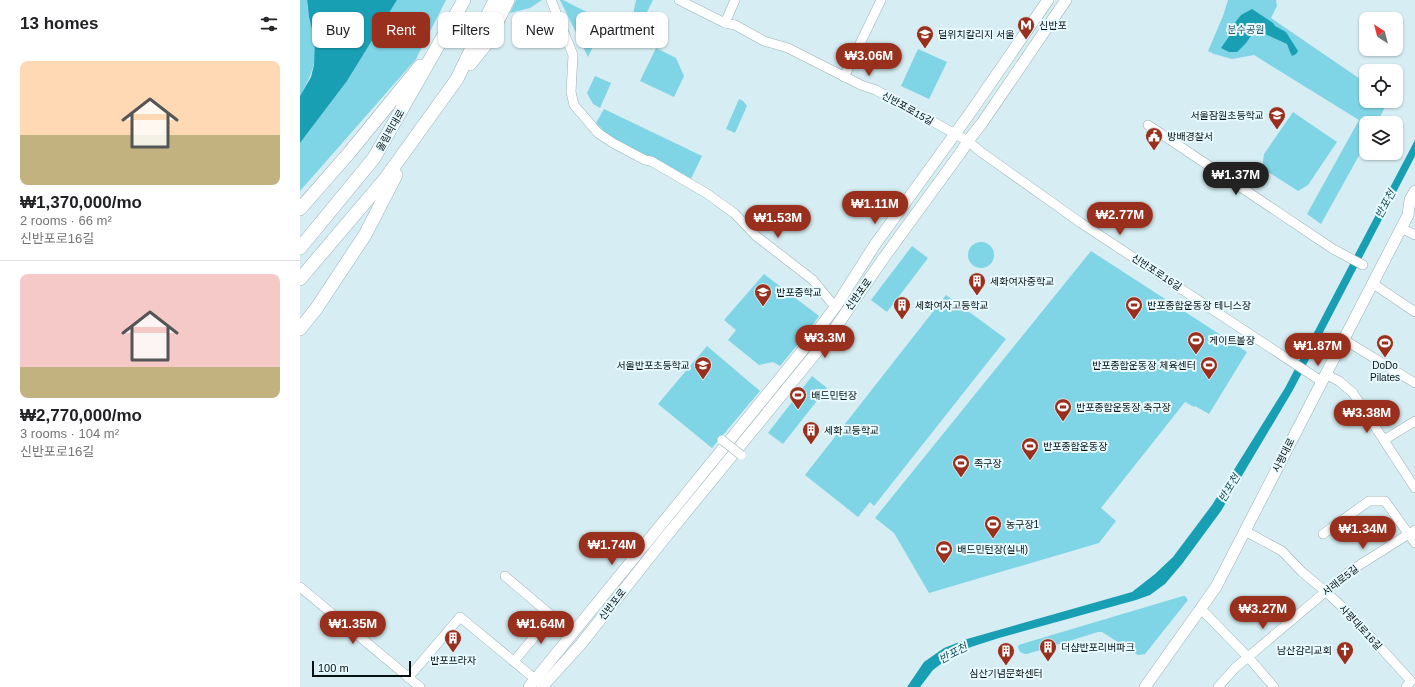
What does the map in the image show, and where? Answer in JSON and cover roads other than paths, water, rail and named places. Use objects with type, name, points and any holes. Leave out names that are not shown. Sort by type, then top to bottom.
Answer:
[{"type":"highway","name":"올림픽대로","points":[[457,12],[464,0]]},
{"type":"highway","points":[[457,79],[495,0]]},
{"type":"highway","points":[[300,287],[385,179],[457,79],[486,44],[508,0]]},
{"type":"highway","name":"올림픽대로","points":[[300,248],[374,158],[438,47]]},
{"type":"highway","points":[[300,209],[438,47]]},
{"type":"highway","points":[[300,329],[316,309],[365,235],[414,139]]},
{"type":"highway","points":[[300,279],[361,209]]},
{"type":"main road","name":"신반포로","points":[[535,684],[804,350],[836,306],[874,246],[1048,0]]},
{"type":"main road","name":"신반포로","points":[[535,684],[581,644],[664,539],[829,337],[883,259],[982,123],[1066,0]]},
{"type":"main road","name":"사평대로","points":[[1145,687],[1202,609],[1216,587],[1372,283],[1401,228],[1412,212],[1410,200],[1415,190]]},
{"type":"street","points":[[551,0],[573,55],[571,92],[574,105],[598,133],[613,143],[645,160],[651,161],[706,193],[734,213],[756,236],[813,280],[836,306]]},
{"type":"street","name":"신반포로15길","points":[[679,0],[725,23],[735,25],[764,41],[788,48],[844,77],[876,90],[954,134]]},
{"type":"street","points":[[725,23],[735,0]]},
{"type":"street","points":[[844,77],[881,0]]},
{"type":"street","points":[[1148,125],[1336,250],[1363,265]]},
{"type":"street","name":"신반포로16길","points":[[954,134],[968,141],[981,152],[1081,222],[1304,370],[1323,378],[1339,381],[1353,393],[1415,488]]},
{"type":"street","points":[[1401,228],[1415,236]]},
{"type":"street","points":[[1372,283],[1415,312]]},
{"type":"street","points":[[1344,338],[1415,383]]},
{"type":"street","points":[[1384,440],[1415,421]]},
{"type":"street","points":[[722,440],[741,455]]},
{"type":"street","points":[[1323,534],[1369,501],[1385,501],[1412,532],[1415,543]]},
{"type":"street","name":"사평대로16길","points":[[1245,531],[1282,551],[1302,572],[1349,613],[1411,681],[1406,687]]},
{"type":"street","name":"서래로5길","points":[[1218,687],[1235,668],[1350,571],[1412,532]]},
{"type":"street","points":[[505,576],[552,616],[514,661]]},
{"type":"street","points":[[300,587],[420,687]]},
{"type":"street","points":[[1202,609],[1248,657],[1274,687]]},
{"type":"street","points":[[408,678],[460,617],[514,661],[535,684]]},
{"type":"water","points":[[307,0],[397,0],[390,12],[372,12],[372,40],[347,81],[300,143],[300,96],[311,77],[314,65],[315,48],[364,48],[364,12],[312,12],[312,29]]},
{"type":"water","points":[[1252,9],[1286,32],[1298,51],[1296,54],[1292,56],[1287,44],[1265,34],[1266,30],[1263,26],[1258,26],[1246,43],[1237,52],[1229,52],[1221,48],[1230,35],[1230,29],[1241,15]]},
{"type":"water","name":"반포천","points":[[1415,140],[1415,156],[1293,390],[1221,511],[1182,564],[1165,584],[1150,595],[1136,600],[971,647],[950,657],[933,670],[920,687],[907,687],[924,662],[944,648],[967,639],[1132,592],[1155,574],[1173,557],[1212,505],[1285,388]]},
{"type":"place","name":"신반포","points":[[1026,40]]},
{"type":"place","name":"덜위치칼리지 서울","points":[[925,49]]},
{"type":"place","name":"서울잠원초등학교","points":[[1277,130]]},
{"type":"place","name":"방배경찰서","points":[[1154,151]]},
{"type":"place","name":"세화여자중학교","points":[[977,296]]},
{"type":"place","name":"반포중학교","points":[[763,307]]},
{"type":"place","name":"세화여자고등학교","points":[[902,320]]},
{"type":"place","name":"반포종합운동장 테니스장","points":[[1134,320]]},
{"type":"place","name":"게이트볼장","points":[[1196,355]]},
{"type":"place","name":"DoDo Pilates","points":[[1385,358]]},
{"type":"place","name":"서울반포초등학교","points":[[703,380]]},
{"type":"place","name":"반포종합운동장 체육센터","points":[[1209,380]]},
{"type":"place","name":"배드민턴장","points":[[798,410]]},
{"type":"place","name":"반포종합운동장 축구장","points":[[1063,422]]},
{"type":"place","name":"세화고등학교","points":[[811,445]]},
{"type":"place","name":"반포종합운동장","points":[[1030,461]]},
{"type":"place","name":"족구장","points":[[961,478]]},
{"type":"place","name":"농구장1","points":[[993,539]]},
{"type":"place","name":"배드민턴장(실내)","points":[[944,564]]},
{"type":"place","name":"반포프라자","points":[[453,653]]},
{"type":"place","name":"더샵반포리버파크","points":[[1048,662]]},
{"type":"place","name":"남산감리교회","points":[[1345,665]]},
{"type":"place","name":"심산기념문화센터","points":[[1006,666]]},
{"type":"park label","name":"분수공원","points":[[1246,29]]}]
